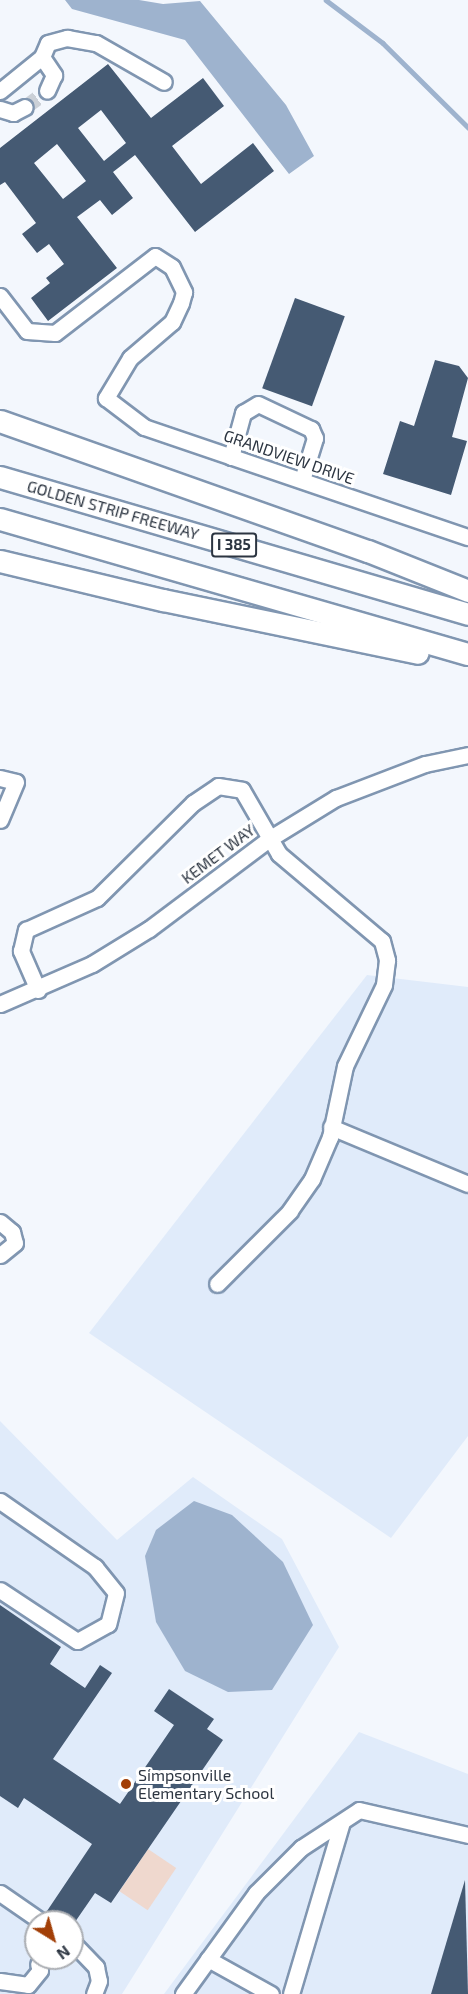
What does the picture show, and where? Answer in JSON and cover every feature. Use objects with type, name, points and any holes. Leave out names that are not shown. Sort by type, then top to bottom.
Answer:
[{"type":"highway","points":[[0,421],[368,551],[468,591]]},
{"type":"highway","name":"GOLDEN STRIP FREEWAY","points":[[0,477],[468,614]]},
{"type":"highway","name":"I 385","points":[[0,519],[468,654]]},
{"type":"highway","points":[[0,561],[163,600],[468,663]]},
{"type":"street","points":[[0,91],[42,57],[48,43],[67,38],[96,43],[164,82]]},
{"type":"street","points":[[42,57],[54,75],[47,91]]},
{"type":"street","points":[[0,109],[13,113],[25,107]]},
{"type":"street","name":"GRANDVIEW DRIVE","points":[[0,296],[27,331],[55,333],[155,256],[172,267],[184,292],[172,322],[129,358],[106,398],[144,427],[468,537]]},
{"type":"street","points":[[231,457],[243,413],[258,405],[311,429],[315,438],[302,480]]},
{"type":"street","name":"KEMET WAY","points":[[0,1004],[38,990],[92,964],[149,929],[269,839],[336,798],[375,780],[468,755]]},
{"type":"street","points":[[0,778],[16,782],[0,820]]},
{"type":"street","points":[[38,990],[21,951],[26,930],[97,898],[193,803],[218,786],[242,790],[279,854],[382,941],[387,960],[384,985],[345,1066],[331,1127],[312,1179],[290,1211],[217,1284]]},
{"type":"street","points":[[331,1127],[468,1184]]},
{"type":"street","points":[[0,1222],[12,1232],[15,1243],[0,1256]]},
{"type":"street","points":[[0,1501],[95,1567],[116,1593],[108,1624],[77,1641],[0,1590]]},
{"type":"street","points":[[183,1994],[256,1893],[301,1848],[359,1810],[468,1835]]},
{"type":"street","points":[[291,1994],[342,1822]]},
{"type":"street","points":[[0,1893],[25,1910]]},
{"type":"street","points":[[84,1954],[96,1967],[99,1981],[94,1994]]},
{"type":"street","points":[[208,1959],[271,1994]]},
{"type":"street","points":[[0,1981],[28,1985],[40,1970]]},
{"type":"shaded area","points":[[367,975],[468,987],[468,1436],[391,1538],[89,1333]]},
{"type":"shaded area","name":"Simpsonville Elementary School","points":[[0,1421],[117,1540],[193,1477],[282,1539],[339,1647],[122,1994],[0,1994]]},
{"type":"shaded area","points":[[359,1732],[468,1774],[468,1994],[164,1994]]},
{"type":"shaded area","points":[[148,1849],[176,1868],[148,1910],[119,1891]]},
{"type":"water","points":[[65,0],[139,0],[163,4],[200,1],[286,105],[314,156],[289,174],[185,40],[72,9]]},
{"type":"water","points":[[194,1501],[232,1515],[283,1562],[313,1625],[272,1690],[228,1692],[185,1671],[156,1622],[145,1556],[156,1530]]},
{"type":"building","points":[[108,64],[151,118],[203,78],[224,106],[172,146],[201,184],[253,143],[274,171],[195,232],[135,155],[113,172],[133,198],[112,215],[100,200],[77,217],[117,268],[48,321],[31,298],[50,283],[46,278],[64,264],[49,244],[37,253],[22,234],[36,223],[5,182],[0,185],[0,148]],"holes":[[[101,110],[126,143],[104,161],[78,128]],[[57,144],[86,181],[63,199],[34,163]]]},
{"type":"building","points":[[295,298],[345,316],[312,406],[262,388]]},
{"type":"building","points":[[435,360],[459,366],[468,378],[452,437],[467,441],[451,495],[383,474],[400,421],[414,426]]},
{"type":"building","points":[[0,1605],[61,1647],[50,1664],[85,1688],[100,1665],[112,1673],[53,1759],[120,1804],[174,1725],[154,1711],[169,1689],[214,1719],[207,1729],[223,1740],[111,1903],[95,1893],[83,1910],[48,1910],[92,1844],[24,1798],[18,1808],[0,1796]]},
{"type":"building","points":[[465,1880],[468,1994],[431,1994]]},
{"type":"waterway","points":[[326,0],[383,43],[468,127]]},
{"type":"tunnel","points":[[25,107],[47,91]]},
{"type":"place","name":"Simpsonville Elementary School","points":[[126,1784]]}]
